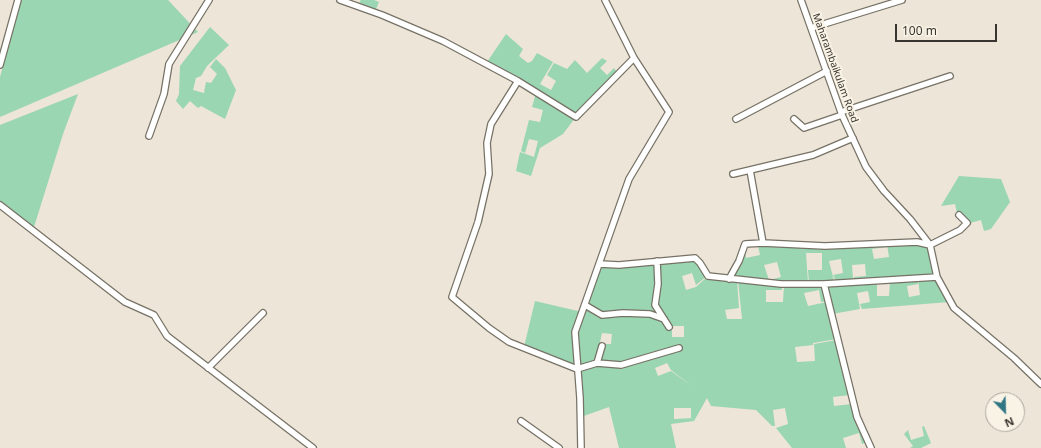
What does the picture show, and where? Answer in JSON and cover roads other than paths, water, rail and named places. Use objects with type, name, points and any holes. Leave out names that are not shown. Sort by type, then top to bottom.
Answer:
[{"type":"street","points":[[0,65],[18,0]]},
{"type":"street","points":[[149,136],[164,94],[169,64],[209,0]]},
{"type":"street","points":[[340,0],[382,15],[443,42],[518,81],[576,117],[634,58]]},
{"type":"street","points":[[581,448],[580,398],[575,332],[629,179],[669,112],[634,58],[605,0]]},
{"type":"street","name":"Maharambaikulam Road","points":[[801,0],[841,114],[866,167],[884,191],[910,219],[930,245],[937,277],[954,308],[1039,377],[1041,384]]},
{"type":"street","points":[[811,28],[902,0]]},
{"type":"street","points":[[736,119],[827,71]]},
{"type":"street","points":[[794,119],[804,128],[950,76]]},
{"type":"street","points":[[518,81],[491,124],[487,143],[489,174],[478,222],[452,297],[489,328],[509,342],[577,369],[597,363],[621,365],[679,348]]},
{"type":"street","points":[[733,174],[814,155],[853,138]]},
{"type":"street","points":[[750,170],[763,243]]},
{"type":"street","points":[[0,205],[125,302],[154,315],[166,336],[313,448]]},
{"type":"street","points":[[729,279],[739,261],[745,244],[763,243],[825,246],[917,242],[930,245],[960,230],[967,223],[960,215]]},
{"type":"street","points":[[600,264],[619,265],[695,258],[708,276],[781,284],[824,284],[937,277]]},
{"type":"street","points":[[657,262],[658,284],[654,306],[669,327]]},
{"type":"street","points":[[824,284],[857,417],[872,448]]},
{"type":"street","points":[[585,305],[602,315],[623,313],[650,314],[664,319]]},
{"type":"street","points":[[208,368],[263,313]]},
{"type":"street","points":[[597,363],[602,346]]},
{"type":"street","points":[[521,420],[559,448]]}]
